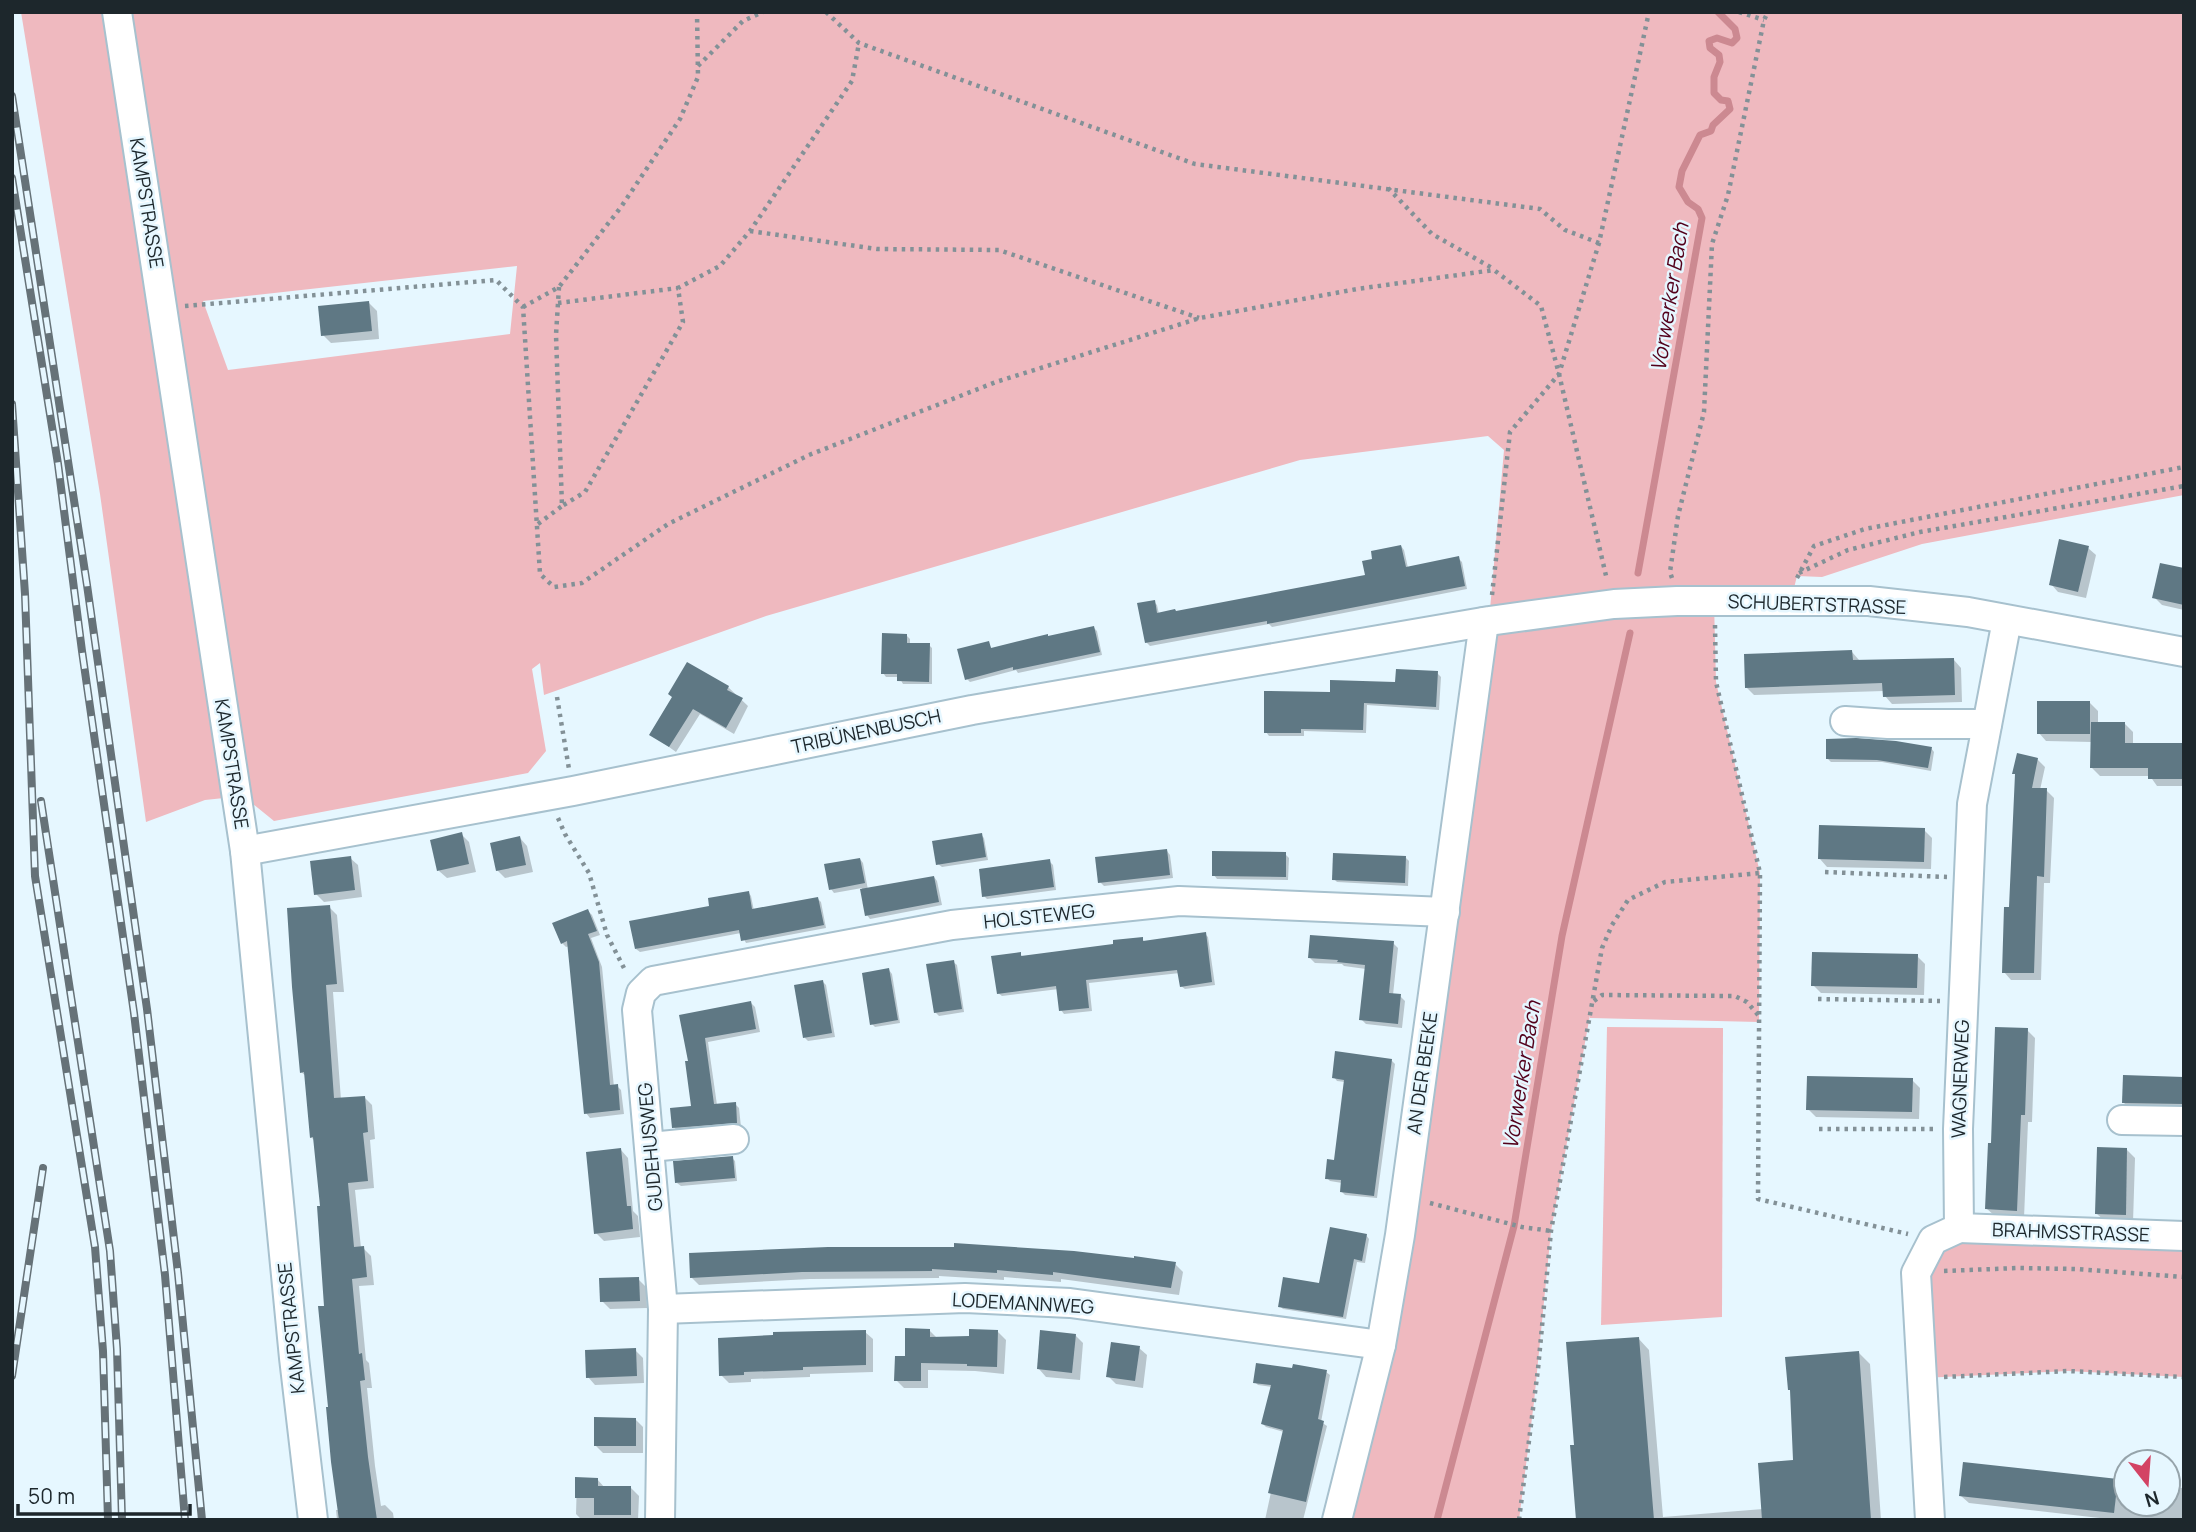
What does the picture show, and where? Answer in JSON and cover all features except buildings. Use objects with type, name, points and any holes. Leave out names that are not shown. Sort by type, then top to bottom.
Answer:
[{"type":"street","name":"KAMPSTRASSE","points":[[117,12],[245,851],[294,1358],[313,1520]]},
{"type":"street","name":"SCHUBERTSTRASSE","points":[[1487,621],[1614,604],[1677,601],[1869,601],[1968,612],[2184,652]]},
{"type":"street","name":"WAGNERWEG","points":[[1959,1228],[1958,1129],[1972,804],[2007,620]]},
{"type":"street","name":"TRIBÜNENBUSCH","points":[[245,851],[562,793],[972,710],[1487,621]]},
{"type":"street","name":"AN DER BEEKE","points":[[1337,1520],[1381,1345],[1400,1236],[1487,621]]},
{"type":"street","points":[[1845,721],[1888,724],[1987,723]]},
{"type":"street","name":"HOLSTEWEG","points":[[641,993],[653,981],[953,925],[1179,901],[1446,912]]},
{"type":"street","name":"GUDEHUSWEG","points":[[641,993],[637,1010],[663,1309],[660,1520]]},
{"type":"street","points":[[2122,1120],[2184,1121]]},
{"type":"street","points":[[650,1147],[734,1139]]},
{"type":"street","points":[[1930,1520],[1916,1273],[1933,1240],[1959,1228]]},
{"type":"street","name":"BRAHMSSTRASSE","points":[[1959,1228],[2184,1236]]},
{"type":"street","name":"LODEMANNWEG","points":[[663,1309],[965,1298],[1070,1303],[1381,1345]]},
{"type":"path","points":[[523,307],[559,287],[621,207],[680,118],[698,77],[697,12]]},
{"type":"path","points":[[698,66],[743,21],[763,12]]},
{"type":"path","points":[[826,12],[859,43],[1195,164],[1540,209],[1565,230],[1599,243]]},
{"type":"path","points":[[1487,621],[1510,432],[1559,374],[1599,243],[1649,12]]},
{"type":"path","points":[[1739,12],[1764,20]]},
{"type":"path","points":[[1677,601],[1670,572],[1678,516],[1703,412],[1712,244],[1728,195],[1764,20],[1768,12]]},
{"type":"path","points":[[558,303],[678,288],[720,267],[750,231],[852,80],[859,43]]},
{"type":"path","points":[[1387,188],[1432,234],[1494,270],[1541,306],[1614,604]]},
{"type":"path","points":[[750,231],[877,249],[999,250],[1200,318]]},
{"type":"path","points":[[163,308],[496,280],[523,307],[540,574],[554,587],[582,583],[668,524],[808,455],[996,382],[1200,318],[1357,289],[1494,270]]},
{"type":"path","points":[[559,287],[556,335],[562,506]]},
{"type":"path","points":[[537,525],[585,492],[683,322],[678,288]]},
{"type":"path","points":[[2184,467],[1865,528],[1814,546],[1798,573],[1848,550],[1920,532],[2184,486]]},
{"type":"path","points":[[1714,601],[1716,682],[1760,873],[1758,1199],[1933,1240]]},
{"type":"path","points":[[557,697],[565,834],[589,873],[607,935],[629,978],[641,993]]},
{"type":"path","points":[[1825,872],[1969,878]]},
{"type":"path","points":[[1519,1520],[1538,1368],[1551,1231],[1602,948],[1612,925],[1628,900],[1665,882],[1760,873]]},
{"type":"path","points":[[1593,1001],[1602,995],[1735,996],[1747,1002],[1759,1016]]},
{"type":"path","points":[[1818,999],[1962,1002]]},
{"type":"path","points":[[1819,1129],[1958,1129]]},
{"type":"path","points":[[1404,1196],[1506,1224],[1551,1231]]},
{"type":"path","points":[[1916,1273],[2018,1268],[2076,1269],[2184,1277]]},
{"type":"path","points":[[1922,1378],[2068,1371],[2184,1377]]},
{"type":"shaded area","points":[[21,12],[2184,12],[2184,495],[1922,544],[1822,577],[1797,576],[1791,600],[1714,602],[1716,682],[1760,873],[1759,1022],[1590,1018],[1590,1015],[1551,1231],[1519,1520],[1337,1520],[1404,1196],[1462,885],[1504,450],[1488,436],[1300,460],[766,616],[544,695],[540,663],[532,669],[546,751],[528,773],[274,821],[243,796],[205,800],[146,822],[100,494]],"holes":[[[517,266],[510,334],[228,370],[203,301]]]},
{"type":"shaded area","points":[[1607,1027],[1723,1028],[1722,1317],[1601,1325]]},
{"type":"shaded area","points":[[2184,1236],[2184,1377],[2068,1371],[1922,1378],[1933,1240]]},
{"type":"waterway","name":"Vorwerker Bach","points":[[1638,573],[1702,218],[1698,209],[1688,202],[1679,187],[1682,171],[1700,135],[1711,131],[1713,125],[1730,109],[1728,101],[1721,100],[1714,93],[1714,77],[1720,62],[1719,55],[1710,48],[1709,41],[1717,38],[1732,43],[1737,38],[1735,29],[1718,12]]},
{"type":"waterway","name":"Vorwerker Bach","points":[[1437,1520],[1514,1226],[1562,936],[1630,633]]},
{"type":"railway","points":[[12,96],[87,585],[147,1009],[178,1273],[202,1520]]},
{"type":"railway","points":[[12,178],[58,464],[134,1013],[165,1275],[185,1520]]},
{"type":"railway","points":[[12,404],[25,594],[35,876],[95,1247],[103,1351],[108,1520]]},
{"type":"railway","points":[[41,801],[110,1251],[117,1349],[122,1520]]},
{"type":"railway","points":[[12,1376],[43,1168]]}]
